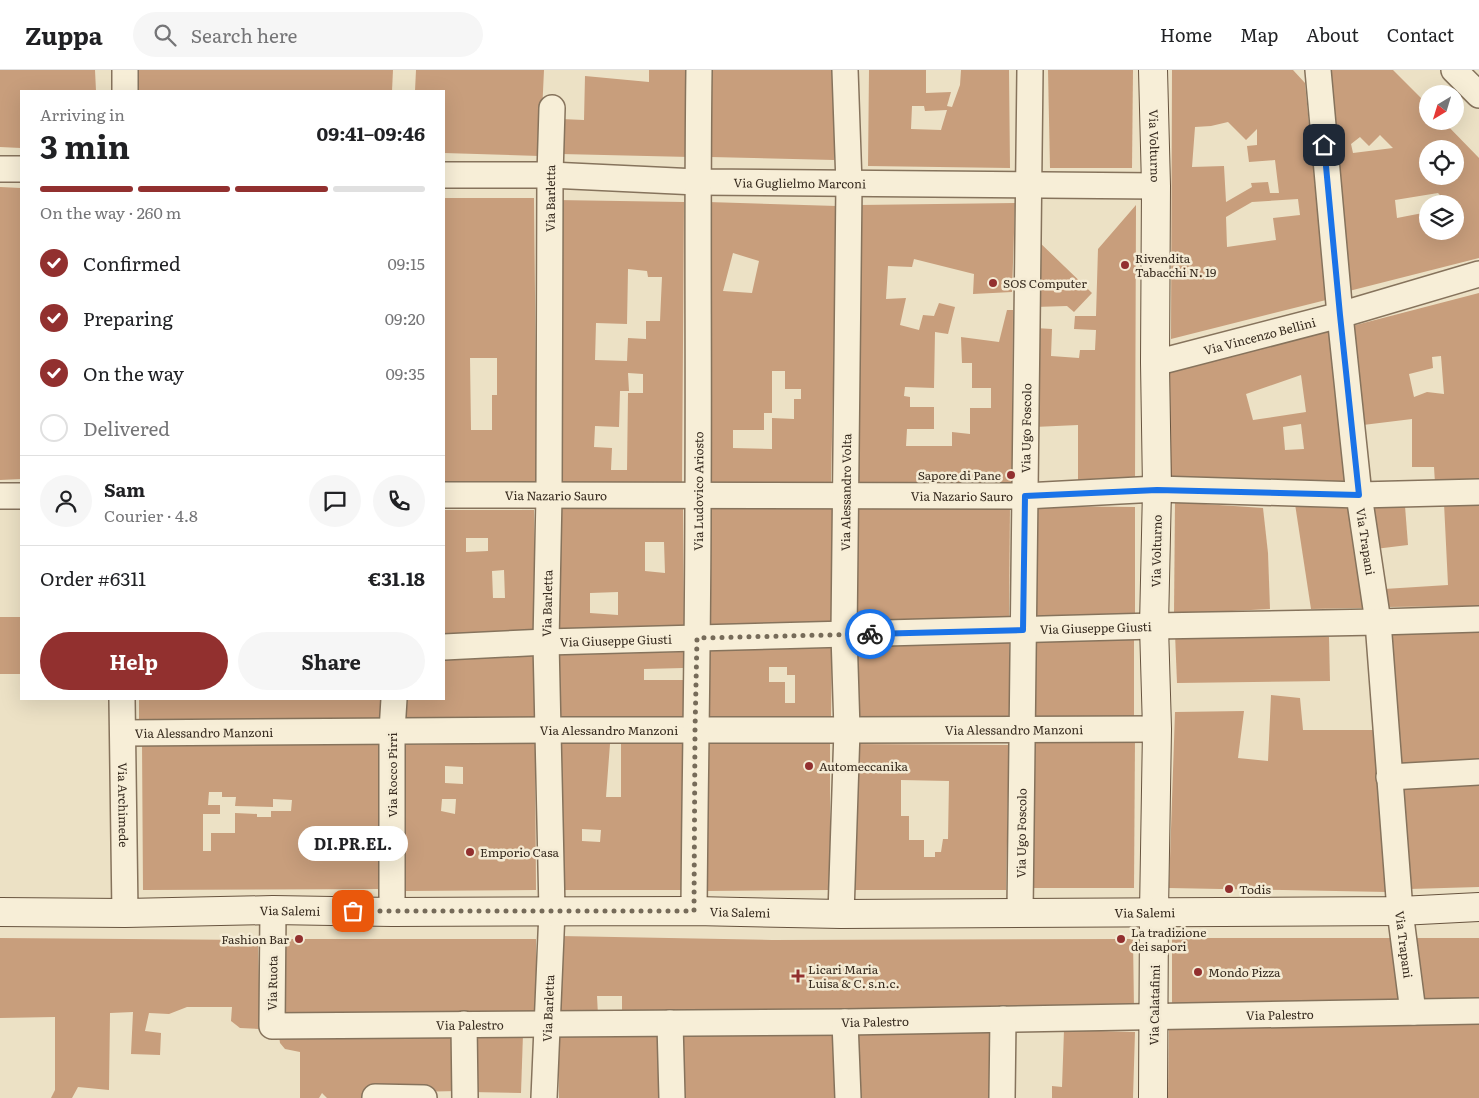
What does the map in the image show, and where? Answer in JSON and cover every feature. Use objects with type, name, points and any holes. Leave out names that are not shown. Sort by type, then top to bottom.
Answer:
[{"type":"main road","name":"Via Volturno","points":[[1153,70],[1156,186],[1155,363],[1157,490],[1154,626],[1157,729],[1154,913]]},
{"type":"main road","name":"Via Salemi","points":[[0,912],[126,913],[273,910],[392,912],[694,911],[841,914],[1154,913],[1400,911],[1479,907]]},
{"type":"main road","name":"Via Calatafimi","points":[[1153,1098],[1154,913]]},
{"type":"street","points":[[125,70],[125,90]]},
{"type":"street","name":"Via Ludovico Ariosto","points":[[694,911],[698,495],[697,182],[699,70]]},
{"type":"street","name":"Via Alessandro Volta","points":[[841,914],[847,730],[844,634],[850,184],[845,70]]},
{"type":"street","name":"Via Ugo Foscolo","points":[[1020,912],[1030,70]]},
{"type":"street","name":"Via Trapani","points":[[1318,70],[1340,315],[1359,495],[1378,622],[1400,911],[1412,1012]]},
{"type":"street","points":[[1454,70],[1479,95]]},
{"type":"street","name":"Via Barletta","points":[[544,1098],[552,911],[546,642],[552,108]]},
{"type":"street","points":[[0,169],[20,169]]},
{"type":"street","name":"Via Guglielmo Marconi","points":[[445,175],[550,175],[697,182],[1156,186]]},
{"type":"street","name":"Via Vincenzo Bellini","points":[[1155,363],[1340,315],[1479,274]]},
{"type":"street","name":"Via Nazario Sauro","points":[[445,495],[1025,496],[1157,490],[1359,495],[1479,492]]},
{"type":"street","points":[[0,496],[20,496]]},
{"type":"street","name":"Via Giuseppe Giusti","points":[[445,647],[546,642],[1479,619]]},
{"type":"street","name":"Via Archimede","points":[[122,700],[126,913]]},
{"type":"street","name":"Via Rocco Pirri","points":[[392,912],[392,731],[394,700]]},
{"type":"street","name":"Via Alessandro Manzoni","points":[[123,733],[1022,728],[1157,729]]},
{"type":"street","points":[[1389,777],[1479,772]]},
{"type":"street","name":"Via Ruota","points":[[272,1026],[273,910]]},
{"type":"street","name":"Via Palestro","points":[[272,1026],[844,1022],[1479,1011]]},
{"type":"street","points":[[1002,1098],[1003,1019]]},
{"type":"street","points":[[844,1022],[848,1098]]},
{"type":"street","points":[[670,1023],[672,1098]]},
{"type":"street","points":[[464,1024],[465,1098]]},
{"type":"street","points":[[375,1096],[424,1098]]},
{"type":"building","points":[[0,70],[95,70],[96,90],[20,90],[20,148],[0,147]]},
{"type":"building","points":[[134,70],[393,70],[392,90],[134,90]]},
{"type":"building","points":[[416,70],[544,70],[540,156],[445,153],[445,90],[415,90]]},
{"type":"building","points":[[649,70],[690,70],[690,157],[561,154],[561,119],[584,120],[585,76],[649,82]]},
{"type":"building","points":[[711,70],[835,70],[834,160],[711,157]]},
{"type":"building","points":[[869,70],[926,70],[926,93],[951,92],[947,106],[952,107],[960,85],[961,70],[1009,70],[1010,168],[868,166]],"holes":[[[912,106],[924,106],[925,111],[947,110],[941,130],[911,129]]]},
{"type":"building","points":[[1048,70],[1133,70],[1132,168],[1050,168]]},
{"type":"building","points":[[1172,70],[1293,70],[1305,83],[1326,300],[1171,339]],"holes":[[[1228,122],[1246,140],[1257,129],[1257,145],[1247,146],[1249,162],[1275,160],[1279,193],[1270,193],[1268,182],[1251,183],[1252,187],[1226,202],[1224,166],[1192,167],[1195,127]],[[1298,199],[1300,215],[1273,218],[1276,240],[1227,247],[1226,217],[1252,202]]]},
{"type":"building","points":[[1326,70],[1393,70],[1419,96],[1419,130],[1452,130],[1461,140],[1419,140],[1419,185],[1464,185],[1464,143],[1479,158],[1479,258],[1349,291]],"holes":[[[1380,135],[1393,148],[1353,153],[1351,144],[1360,137],[1369,146]]]},
{"type":"building","points":[[0,187],[20,188],[20,479],[0,480]]},
{"type":"building","points":[[445,198],[534,198],[537,484],[445,484]],"holes":[[[470,358],[497,358],[497,395],[492,395],[492,430],[471,430]]]},
{"type":"building","points":[[556,200],[684,202],[682,485],[559,485]],"holes":[[[628,269],[647,271],[648,277],[662,277],[660,321],[646,321],[646,339],[628,338],[627,361],[595,360],[596,323],[627,324]],[[628,373],[643,374],[643,393],[628,393],[627,470],[611,470],[612,448],[594,447],[595,426],[619,427],[620,391],[629,391]]]},
{"type":"building","points":[[708,202],[837,206],[831,483],[708,483]],"holes":[[[733,253],[759,261],[752,293],[723,291]],[[772,371],[785,371],[785,389],[801,389],[801,399],[794,399],[794,419],[772,418],[772,449],[733,448],[733,430],[764,430],[764,413],[772,413]]]},
{"type":"building","points":[[1015,203],[1012,292],[973,294],[974,274],[914,259],[912,267],[888,266],[886,299],[906,298],[900,325],[919,330],[923,315],[934,316],[939,303],[955,307],[948,334],[935,332],[934,388],[905,387],[904,396],[910,397],[910,407],[934,407],[934,429],[907,429],[906,446],[952,446],[952,432],[970,434],[970,408],[991,408],[991,388],[972,388],[972,363],[962,363],[961,337],[999,342],[1007,310],[1013,310],[1012,484],[856,484],[860,205]]},
{"type":"building","points":[[1136,205],[1135,484],[1078,484],[1078,425],[1034,427],[1035,328],[1052,329],[1051,356],[1079,358],[1080,350],[1095,350],[1096,330],[1074,329],[1075,316],[1096,316],[1098,249]]},
{"type":"building","points":[[1036,239],[1092,293],[1074,312],[1067,306],[1035,307]]},
{"type":"building","points":[[1479,293],[1479,484],[1435,483],[1434,467],[1412,467],[1412,419],[1363,425],[1352,326]],"holes":[[[1441,356],[1444,394],[1427,392],[1414,397],[1409,374],[1433,368],[1432,357]]]},
{"type":"building","points":[[1331,331],[1345,483],[1171,484],[1170,371]],"holes":[[[1301,375],[1306,412],[1253,420],[1246,394]],[[1301,424],[1304,449],[1285,450],[1283,427]]]},
{"type":"building","points":[[1175,502],[1263,508],[1268,553],[1270,609],[1174,614]]},
{"type":"building","points":[[1479,502],[1479,606],[1386,607],[1384,589],[1448,585],[1444,503]]},
{"type":"building","points":[[1295,504],[1348,507],[1363,608],[1311,609]]},
{"type":"building","points":[[1010,506],[1009,621],[856,624],[856,507]]},
{"type":"building","points":[[1034,506],[1135,507],[1135,617],[1032,619]]},
{"type":"building","points":[[1405,506],[1408,545],[1375,549],[1371,507]]},
{"type":"building","points":[[683,508],[684,630],[558,632],[559,509]],"holes":[[[645,542],[664,542],[665,573],[645,571]],[[618,592],[618,615],[590,613],[590,593]]]},
{"type":"building","points":[[707,508],[834,509],[831,625],[706,628]]},
{"type":"building","points":[[445,510],[534,510],[536,631],[445,635]],"holes":[[[466,538],[488,538],[488,551],[466,552]],[[504,570],[505,598],[493,598],[492,571]]]},
{"type":"building","points":[[0,617],[20,617],[20,674],[0,674]]},
{"type":"building","points":[[1479,628],[1479,763],[1396,765],[1386,631]]},
{"type":"building","points":[[1175,634],[1329,637],[1330,681],[1177,683]]},
{"type":"building","points":[[1134,639],[1134,716],[1032,719],[1033,641]]},
{"type":"building","points":[[1009,642],[1010,717],[855,719],[855,646]]},
{"type":"building","points":[[832,648],[831,720],[706,721],[706,650]],"holes":[[[769,667],[787,667],[787,675],[795,675],[795,703],[785,703],[785,682],[769,682]]]},
{"type":"building","points":[[683,652],[683,668],[644,669],[644,680],[683,680],[683,720],[559,719],[559,655]]},
{"type":"building","points":[[536,656],[536,719],[403,721],[404,700],[445,700],[445,658]]},
{"type":"building","points":[[1271,695],[1300,698],[1303,730],[1377,730],[1388,892],[1169,888],[1175,712],[1244,711],[1238,758],[1268,761]]},
{"type":"building","points":[[139,700],[383,700],[383,720],[139,720]]},
{"type":"building","points":[[1135,739],[1134,888],[1030,888],[1032,741]]},
{"type":"building","name":"Emporio Casa","points":[[535,742],[536,890],[405,891],[404,745]],"holes":[[[445,766],[463,767],[463,784],[445,783]],[[442,799],[456,799],[455,814],[441,811]]]},
{"type":"building","points":[[142,743],[384,745],[380,889],[143,890]],"holes":[[[209,792],[222,792],[222,797],[236,797],[235,806],[273,807],[273,799],[292,800],[291,811],[271,811],[271,817],[257,817],[257,814],[235,813],[235,833],[211,833],[211,851],[203,851],[203,814],[220,814],[220,805],[208,805]]]},
{"type":"building","points":[[684,743],[683,890],[560,890],[559,744],[610,744],[606,797],[621,797],[621,744]],"holes":[[[582,829],[601,830],[600,842],[582,841]]]},
{"type":"building","points":[[707,743],[830,744],[830,890],[705,891]]},
{"type":"building","points":[[854,744],[1009,745],[1006,890],[852,890]],"holes":[[[901,780],[949,781],[948,839],[943,839],[941,852],[935,852],[935,857],[924,857],[924,840],[909,840],[909,816],[901,816]]]},
{"type":"building","points":[[1479,784],[1479,887],[1409,889],[1399,786]]},
{"type":"building","points":[[560,936],[772,940],[1133,939],[1134,1009],[622,1014],[622,996],[597,996],[598,1015],[560,1014]]},
{"type":"building","points":[[0,938],[258,940],[260,1029],[240,1028],[231,1021],[232,1007],[187,1007],[169,1014],[149,1013],[145,1031],[161,1033],[160,1055],[131,1054],[133,1012],[110,1013],[109,1090],[78,1087],[72,1098],[51,1098],[55,1090],[55,1017],[0,1018]]},
{"type":"building","points":[[1394,938],[1399,1004],[1172,1008],[1172,939]]},
{"type":"building","points":[[1414,938],[1479,938],[1479,1003],[1423,1004]]},
{"type":"building","points":[[283,939],[536,939],[536,1016],[282,1016]]},
{"type":"building","points":[[1479,1021],[1479,1098],[1168,1098],[1169,1029]]},
{"type":"building","points":[[993,1030],[992,1098],[857,1098],[855,1031]]},
{"type":"building","points":[[1064,1030],[1135,1032],[1133,1098],[1052,1098],[1052,1086],[1062,1087]]},
{"type":"building","points":[[832,1032],[836,1098],[680,1098],[682,1033]]},
{"type":"building","points":[[471,1033],[523,1034],[521,1093],[470,1092]]},
{"type":"building","points":[[558,1033],[661,1033],[661,1098],[559,1098]]},
{"type":"building","points":[[456,1034],[457,1091],[371,1093],[371,1098],[327,1098],[322,1093],[319,1098],[300,1098],[300,1052],[285,1049],[280,1043],[279,1036]]},
{"type":"way so far","points":[[353,911],[694,911],[697,638],[870,634]]},
{"type":"place","name":"Rivendita Tabacchi N. 19","points":[[1125,265]]},
{"type":"place","name":"SOS Computer","points":[[993,283]]},
{"type":"place","name":"Sapore di Pane","points":[[1011,475]]},
{"type":"place","name":"Automeccanika","points":[[809,766]]},
{"type":"place","name":"Emporio Casa","points":[[470,852]]},
{"type":"place","name":"Todis","points":[[1229,889]]},
{"type":"place","name":"DI.PR.EL.","points":[[353,911]]},
{"type":"place","name":"Fashion Bar","points":[[299,939]]},
{"type":"place","name":"La tradizione dei sapori","points":[[1121,939]]},
{"type":"place","name":"Mondo Pizza","points":[[1198,972]]},
{"type":"place","name":"Licari Maria Luisa & C. s.n.c.","points":[[798,976]]},
{"type":"route","points":[[870,634],[1023,630],[1025,496],[1157,490],[1359,495],[1324,145]]}]
